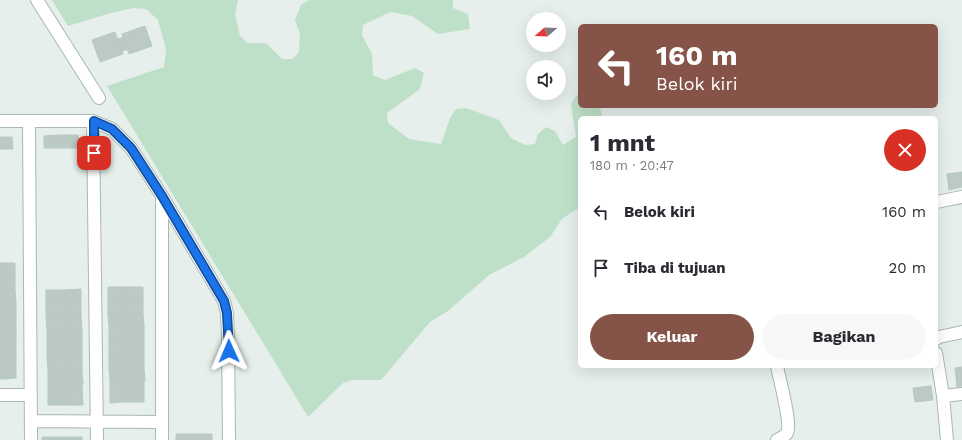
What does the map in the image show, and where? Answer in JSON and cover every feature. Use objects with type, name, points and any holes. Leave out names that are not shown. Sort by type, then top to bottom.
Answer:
[{"type":"street","points":[[37,0],[99,98]]},
{"type":"street","points":[[0,121],[94,121],[112,129],[131,148],[162,196],[224,301],[227,313],[228,337],[229,440]]},
{"type":"street","points":[[29,121],[31,440]]},
{"type":"street","points":[[94,121],[97,440]]},
{"type":"street","points":[[162,196],[162,440]]},
{"type":"street","points":[[938,202],[962,197]]},
{"type":"street","points":[[938,334],[962,332]]},
{"type":"street","points":[[938,367],[947,440]]},
{"type":"street","points":[[777,368],[789,425],[787,434],[777,440]]},
{"type":"street","points":[[942,396],[962,394]]},
{"type":"street","points":[[0,395],[31,395]]},
{"type":"street","points":[[31,421],[162,422]]},
{"type":"green space","points":[[52,0],[238,0],[235,14],[240,36],[248,43],[266,43],[282,59],[292,59],[299,52],[300,34],[295,20],[301,5],[309,0],[453,0],[453,8],[468,14],[470,29],[438,34],[412,16],[390,12],[363,25],[362,35],[372,54],[373,75],[385,80],[415,68],[424,73],[420,89],[387,113],[388,123],[409,139],[441,144],[450,118],[456,109],[466,108],[499,120],[511,138],[525,145],[535,144],[538,134],[546,127],[555,131],[563,145],[576,137],[571,104],[578,95],[578,108],[600,108],[602,114],[602,116],[578,116],[578,208],[562,219],[550,237],[524,257],[489,275],[448,311],[430,322],[381,380],[353,380],[343,383],[308,417],[107,86],[164,67],[166,49],[158,20],[146,9],[133,8],[68,26]]},
{"type":"building","points":[[145,26],[152,46],[129,54],[122,34]]},
{"type":"building","points":[[115,32],[123,54],[100,62],[92,40]]},
{"type":"building","points":[[124,37],[128,49],[122,51],[118,39]]},
{"type":"building","points":[[60,135],[78,135],[79,148],[60,148]]},
{"type":"building","points":[[60,135],[60,148],[44,148],[44,136]]},
{"type":"building","points":[[0,137],[12,137],[13,149],[0,149]]},
{"type":"building","points":[[962,172],[962,187],[949,190],[947,174]]},
{"type":"building","points":[[0,263],[15,263],[15,276],[0,276]]},
{"type":"building","points":[[0,276],[15,276],[15,289],[0,290]]},
{"type":"building","points":[[108,287],[127,287],[127,300],[108,300]]},
{"type":"building","points":[[127,287],[143,287],[143,299],[127,300]]},
{"type":"building","points":[[15,289],[16,303],[0,303],[0,290]]},
{"type":"building","points":[[81,289],[81,302],[65,302],[65,290]]},
{"type":"building","points":[[46,290],[65,290],[65,302],[46,302]]},
{"type":"building","points":[[143,299],[143,313],[127,313],[127,300]]},
{"type":"building","points":[[108,300],[127,300],[127,313],[108,314]]},
{"type":"building","points":[[46,302],[65,302],[65,316],[46,316]]},
{"type":"building","points":[[65,302],[81,302],[81,316],[65,316]]},
{"type":"building","points":[[0,303],[16,303],[16,317],[0,317]]},
{"type":"building","points":[[127,313],[127,327],[109,327],[108,314]]},
{"type":"building","points":[[127,313],[143,313],[144,327],[127,327]]},
{"type":"building","points":[[46,316],[65,316],[65,330],[47,330]]},
{"type":"building","points":[[65,316],[81,316],[82,329],[65,330]]},
{"type":"building","points":[[0,317],[16,317],[16,331],[0,331]]},
{"type":"building","points":[[109,327],[127,327],[128,341],[109,341]]},
{"type":"building","points":[[127,327],[144,327],[144,341],[128,341]]},
{"type":"building","points":[[82,329],[82,344],[66,344],[65,330]]},
{"type":"building","points":[[47,330],[65,330],[66,344],[47,344]]},
{"type":"building","points":[[0,331],[16,331],[16,345],[0,345]]},
{"type":"building","points":[[109,341],[128,341],[128,355],[109,355]]},
{"type":"building","points":[[128,341],[144,341],[144,355],[128,355]]},
{"type":"building","points":[[47,344],[66,344],[66,357],[47,358]]},
{"type":"building","points":[[66,344],[82,344],[82,357],[66,357]]},
{"type":"building","points":[[0,345],[16,345],[16,357],[0,357]]},
{"type":"building","points":[[109,355],[128,355],[128,368],[109,369]]},
{"type":"building","points":[[128,355],[144,355],[144,368],[128,368]]},
{"type":"building","points":[[0,357],[4,357],[5,379],[0,379]]},
{"type":"building","points":[[4,357],[16,357],[16,378],[5,379]]},
{"type":"building","points":[[66,357],[66,371],[48,371],[47,358]]},
{"type":"building","points":[[66,357],[82,357],[82,371],[66,371]]},
{"type":"building","points":[[962,367],[962,386],[957,387],[955,368]]},
{"type":"building","points":[[128,368],[128,381],[110,381],[109,369]]},
{"type":"building","points":[[128,368],[144,368],[145,381],[128,381]]},
{"type":"building","points":[[48,371],[66,371],[67,384],[48,384]]},
{"type":"building","points":[[66,371],[82,371],[83,384],[67,384]]},
{"type":"building","points":[[110,381],[121,381],[121,402],[110,403]]},
{"type":"building","points":[[121,381],[132,381],[133,402],[121,402]]},
{"type":"building","points":[[132,381],[144,381],[144,402],[133,402]]},
{"type":"building","points":[[48,384],[59,384],[59,405],[48,405]]},
{"type":"building","points":[[59,384],[70,384],[71,405],[59,405]]},
{"type":"building","points":[[70,384],[82,384],[83,405],[71,405]]},
{"type":"building","points":[[931,386],[933,400],[915,402],[913,388]]},
{"type":"building","points":[[176,434],[195,434],[195,440],[176,440]]},
{"type":"building","points":[[195,434],[212,434],[212,440],[195,440]]},
{"type":"building","points":[[42,437],[55,437],[55,440],[42,440]]},
{"type":"building","points":[[55,437],[70,437],[70,440],[55,440]]},
{"type":"building","points":[[70,437],[82,437],[82,440],[70,440]]},
{"type":"route","points":[[94,153],[94,121],[112,129],[131,148],[162,196],[224,301],[227,313],[229,351]]}]
